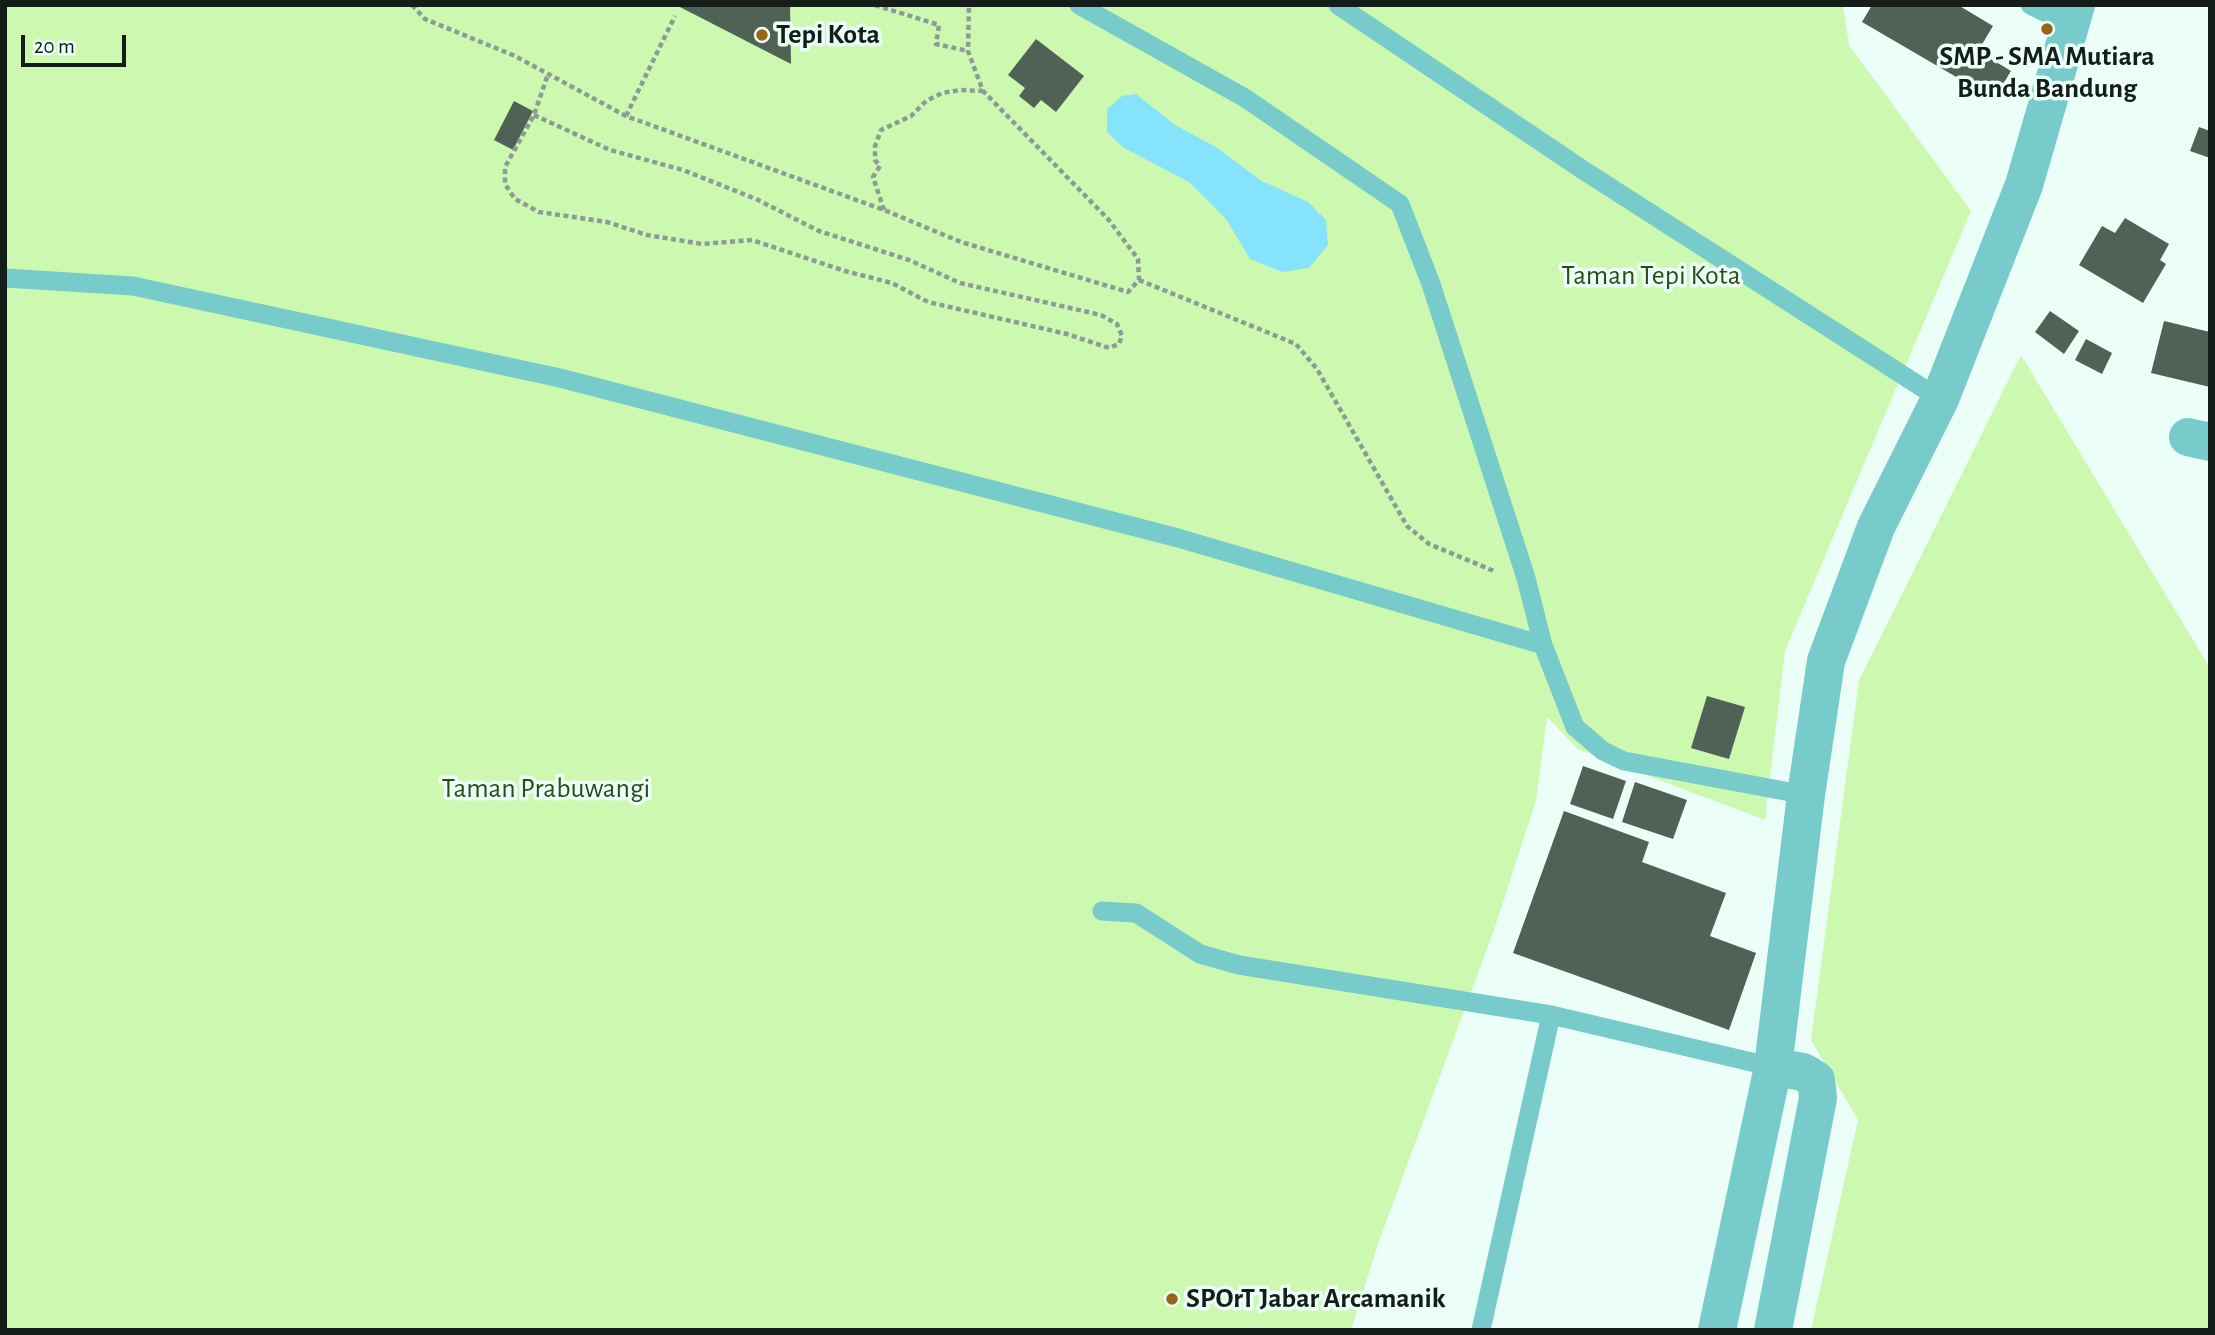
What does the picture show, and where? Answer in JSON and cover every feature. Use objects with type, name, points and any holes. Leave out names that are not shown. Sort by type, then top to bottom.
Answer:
[{"type":"street","points":[[1717,1330],[1773,1067],[1806,795],[1826,662],[1876,527],[1940,399],[2024,185],[2073,15]]},
{"type":"street","points":[[1773,1067],[1803,1072],[1816,1080],[1818,1098],[1773,1330]]},
{"type":"lane","points":[[1079,5],[1245,98],[1400,204],[1431,284],[1526,578],[1543,645],[1575,727],[1603,751],[1624,761],[1806,795]]},
{"type":"lane","points":[[1338,5],[1583,170],[1940,399]]},
{"type":"lane","points":[[2030,5],[2073,15]]},
{"type":"lane","points":[[5,278],[133,286],[560,378],[1178,538],[1543,645]]},
{"type":"lane","points":[[1102,911],[1136,913],[1200,954],[1239,965],[1551,1015],[1773,1067]]},
{"type":"lane","points":[[1481,1330],[1551,1015]]},
{"type":"path","points":[[412,5],[425,19],[515,56],[626,116],[884,210],[961,242],[1128,292],[1139,280],[1138,259],[1108,219],[983,91],[968,51],[969,5]]},
{"type":"path","points":[[875,5],[939,26],[936,44],[968,51]]},
{"type":"path","points":[[626,116],[676,16]]},
{"type":"path","points":[[534,114],[610,150],[683,170],[756,199],[819,231],[909,260],[960,283],[1101,315],[1117,324],[1122,336],[1119,344],[1109,348],[1067,334],[928,302],[892,283],[845,271],[752,240],[702,244],[647,235],[607,222],[539,212],[515,199],[505,184],[505,167],[534,114],[548,74]]},
{"type":"path","points":[[884,210],[873,177],[880,166],[875,160],[875,146],[881,130],[911,116],[926,101],[942,93],[960,90],[983,91]]},
{"type":"path","points":[[1139,280],[1296,344],[1317,369],[1407,526],[1429,544],[1458,558],[1496,572],[1526,578]]},
{"type":"green space","name":"Taman Prabuwangi","points":[[5,5],[1843,5],[1849,45],[1971,211],[1785,651],[1765,820],[1578,749],[1547,717],[1536,801],[1494,930],[1379,1241],[1351,1330],[5,1330]]},
{"type":"green space","points":[[2021,355],[2210,668],[2210,1330],[1811,1330],[1858,1120],[1811,1040],[1859,680]]},
{"type":"water","points":[[1136,94],[1175,125],[1216,147],[1260,180],[1308,202],[1326,220],[1328,245],[1309,268],[1282,272],[1250,259],[1226,219],[1189,182],[1124,148],[1107,132],[1107,109],[1122,96]]},
{"type":"building","name":"Tepi Kota","points":[[676,5],[790,5],[791,64]]},
{"type":"building","points":[[1872,5],[1958,5],[1993,26],[1978,51],[2011,71],[1994,99],[1862,22]]},
{"type":"building","points":[[1036,39],[1084,76],[1056,112],[1041,100],[1034,108],[1019,96],[1025,88],[1008,75]]},
{"type":"building","points":[[514,101],[533,111],[513,150],[494,140]]},
{"type":"building","points":[[2199,127],[2210,131],[2210,158],[2190,151]]},
{"type":"building","points":[[2125,218],[2169,244],[2160,260],[2166,264],[2143,303],[2079,265],[2102,226],[2115,233]]},
{"type":"building","points":[[2050,311],[2079,331],[2064,354],[2035,332]]},
{"type":"building","points":[[2164,321],[2210,332],[2210,387],[2151,373]]},
{"type":"building","points":[[2086,339],[2112,353],[2102,374],[2075,360]]},
{"type":"building","points":[[1707,696],[1745,707],[1729,759],[1691,748]]},
{"type":"building","points":[[1583,766],[1626,781],[1613,819],[1570,804]]},
{"type":"building","points":[[1635,782],[1687,800],[1673,839],[1622,822]]},
{"type":"building","points":[[1564,811],[1649,842],[1642,862],[1726,893],[1710,936],[1756,953],[1729,1030],[1513,953]]},
{"type":"place","name":"SMP - SMA Mutiara Bunda Bandung","points":[[2047,29]]},
{"type":"place","name":"Tepi Kota","points":[[762,35]]},
{"type":"place","name":"SPOrT Jabar Arcamanik","points":[[1172,1299]]},
{"type":"park label","name":"Taman Tepi Kota","points":[[1651,276]]}]
